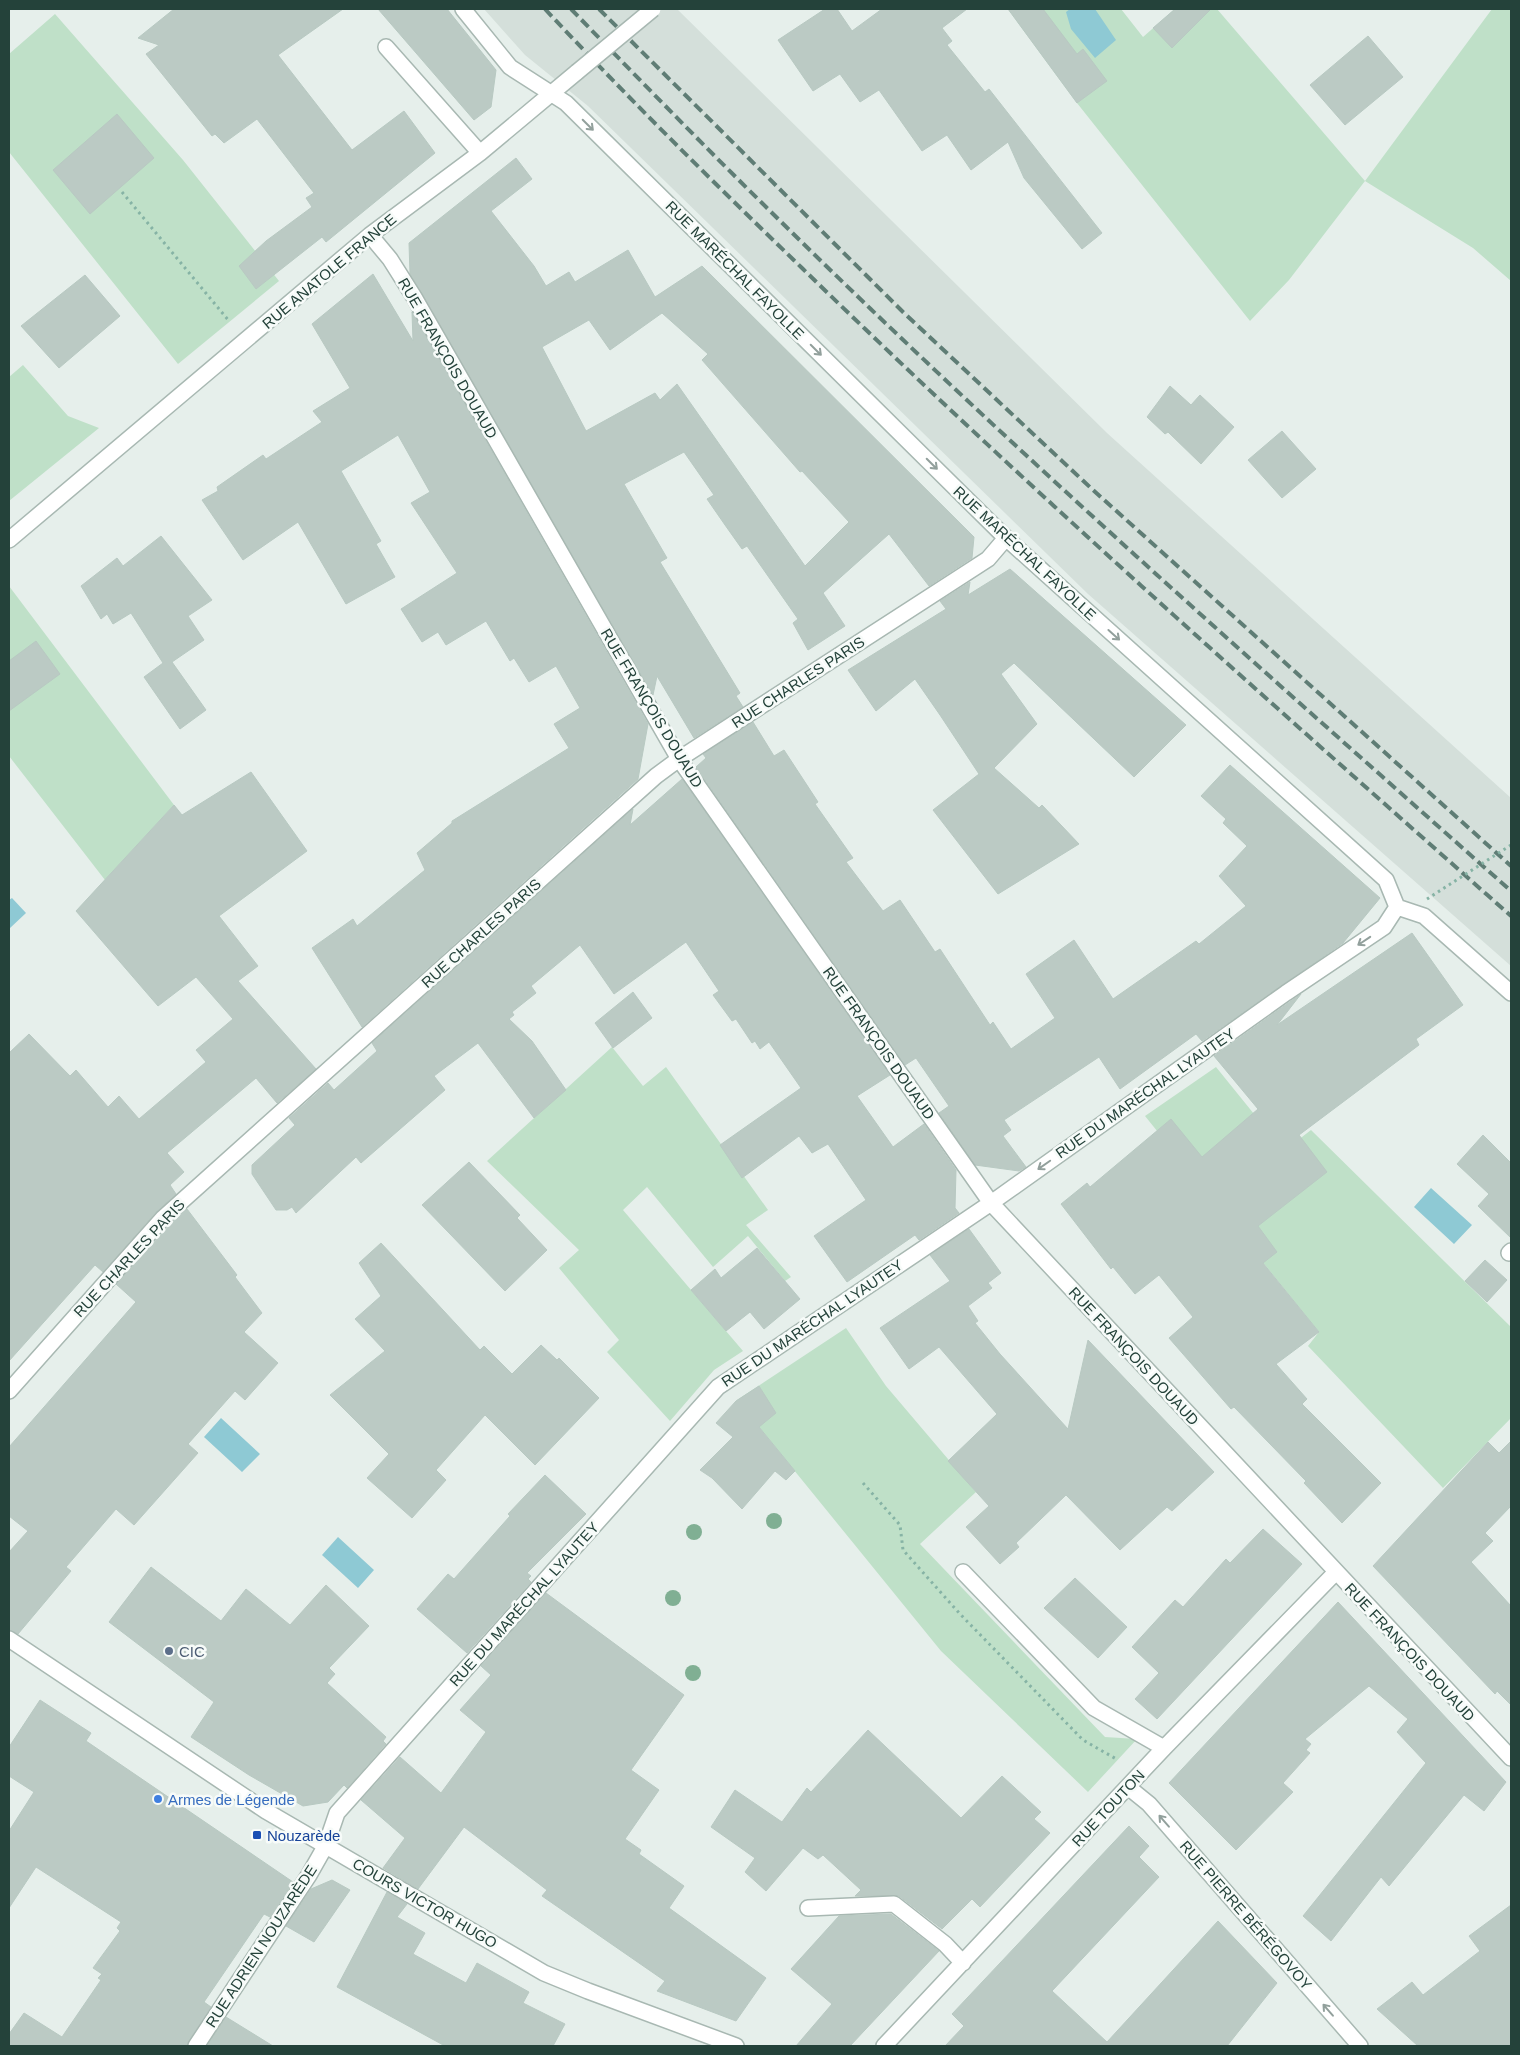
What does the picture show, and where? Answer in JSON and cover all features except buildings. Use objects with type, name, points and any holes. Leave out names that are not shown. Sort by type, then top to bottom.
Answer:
[{"type":"street","name":"RUE MARÉCHAL FAYOLLE","points":[[463,9],[510,67],[552,92],[566,103],[1006,538],[1386,880],[1397,907]]},
{"type":"street","name":"RUE ANATOLE FRANCE","points":[[9,540],[370,235],[480,153],[653,9]]},
{"type":"street","points":[[386,47],[480,153]]},
{"type":"street","name":"RUE FRANÇOIS DOUAUD","points":[[370,235],[390,259],[414,297],[679,759],[991,1203],[1511,1758]]},
{"type":"street","name":"RUE CHARLES PARIS","points":[[9,1390],[162,1218],[656,776],[679,759],[988,559],[1006,538]]},
{"type":"street","points":[[1397,907],[1424,916],[1511,993]]},
{"type":"street","name":"RUE DU MARÉCHAL LYAUTEY","points":[[326,1846],[337,1814],[718,1387],[991,1203],[1286,993],[1384,927],[1397,907]]},
{"type":"street","points":[[963,1572],[1094,1708],[1164,1748]]},
{"type":"street","name":"RUE TOUTON","points":[[884,2046],[1164,1748],[1335,1572]]},
{"type":"street","name":"COURS VICTOR HUGO","points":[[9,1639],[266,1811],[544,1973],[736,2046]]},
{"type":"street","name":"RUE PIERRE BÉRÉGOVOY","points":[[1128,1787],[1149,1804],[1360,2046]]},
{"type":"street","name":"RUE ADRIEN NOUZARÈDE","points":[[196,2046],[309,1875],[326,1846]]},
{"type":"street","points":[[808,1908],[894,1904],[945,1944],[963,1963]]},
{"type":"path","points":[[122,192],[246,340]]},
{"type":"path","points":[[1427,899],[1511,845]]},
{"type":"shaded area","points":[[484,9],[677,9],[1107,433],[1511,798],[1511,966],[1088,594],[588,106],[525,55]]},
{"type":"green space","points":[[1008,9],[1121,9],[1143,37],[1175,9],[1217,9],[1365,181],[1289,280],[1250,321],[1077,103]]},
{"type":"green space","points":[[1492,9],[1511,9],[1511,281],[1473,248],[1365,181]]},
{"type":"green space","points":[[55,14],[183,160],[279,281],[178,364],[9,152],[9,54]]},
{"type":"green space","points":[[23,365],[68,416],[99,428],[9,501],[9,377]]},
{"type":"green space","points":[[9,586],[174,805],[105,880],[9,756]]},
{"type":"green space","points":[[612,1047],[643,1086],[666,1067],[768,1210],[746,1225],[791,1277],[785,1281],[748,1236],[713,1267],[647,1187],[623,1210],[743,1351],[714,1370],[670,1421],[607,1352],[619,1340],[559,1268],[579,1250],[487,1161]]},
{"type":"green space","points":[[1216,1067],[1284,1151],[1311,1130],[1511,1327],[1511,1418],[1443,1488],[1308,1346],[1319,1332],[1145,1116]]},
{"type":"green space","points":[[846,1328],[886,1386],[976,1492],[920,1544],[1105,1737],[1137,1739],[1088,1792],[941,1651],[737,1400]]},
{"type":"water","points":[[1070,9],[1095,9],[1116,40],[1095,58],[1071,29],[1066,12]]},
{"type":"water","points":[[12,898],[26,913],[9,929],[9,900]]},
{"type":"water","points":[[1431,1188],[1472,1225],[1454,1244],[1414,1207]]},
{"type":"water","points":[[221,1418],[260,1454],[242,1472],[204,1437]]},
{"type":"water","points":[[338,1537],[374,1570],[358,1588],[322,1555]]},
{"type":"railway","points":[[545,9],[737,205],[889,352],[1242,677],[1511,916]]},
{"type":"railway","points":[[571,9],[738,179],[945,380],[1132,552],[1511,891]]},
{"type":"railway","points":[[599,9],[903,312],[1093,490],[1511,866]]},
{"type":"place","name":"CIC","points":[[169,1651]]},
{"type":"place","name":"Armes de Légende","points":[[158,1799]]},
{"type":"place","name":"Nouzarède","points":[[257,1835]]}]
